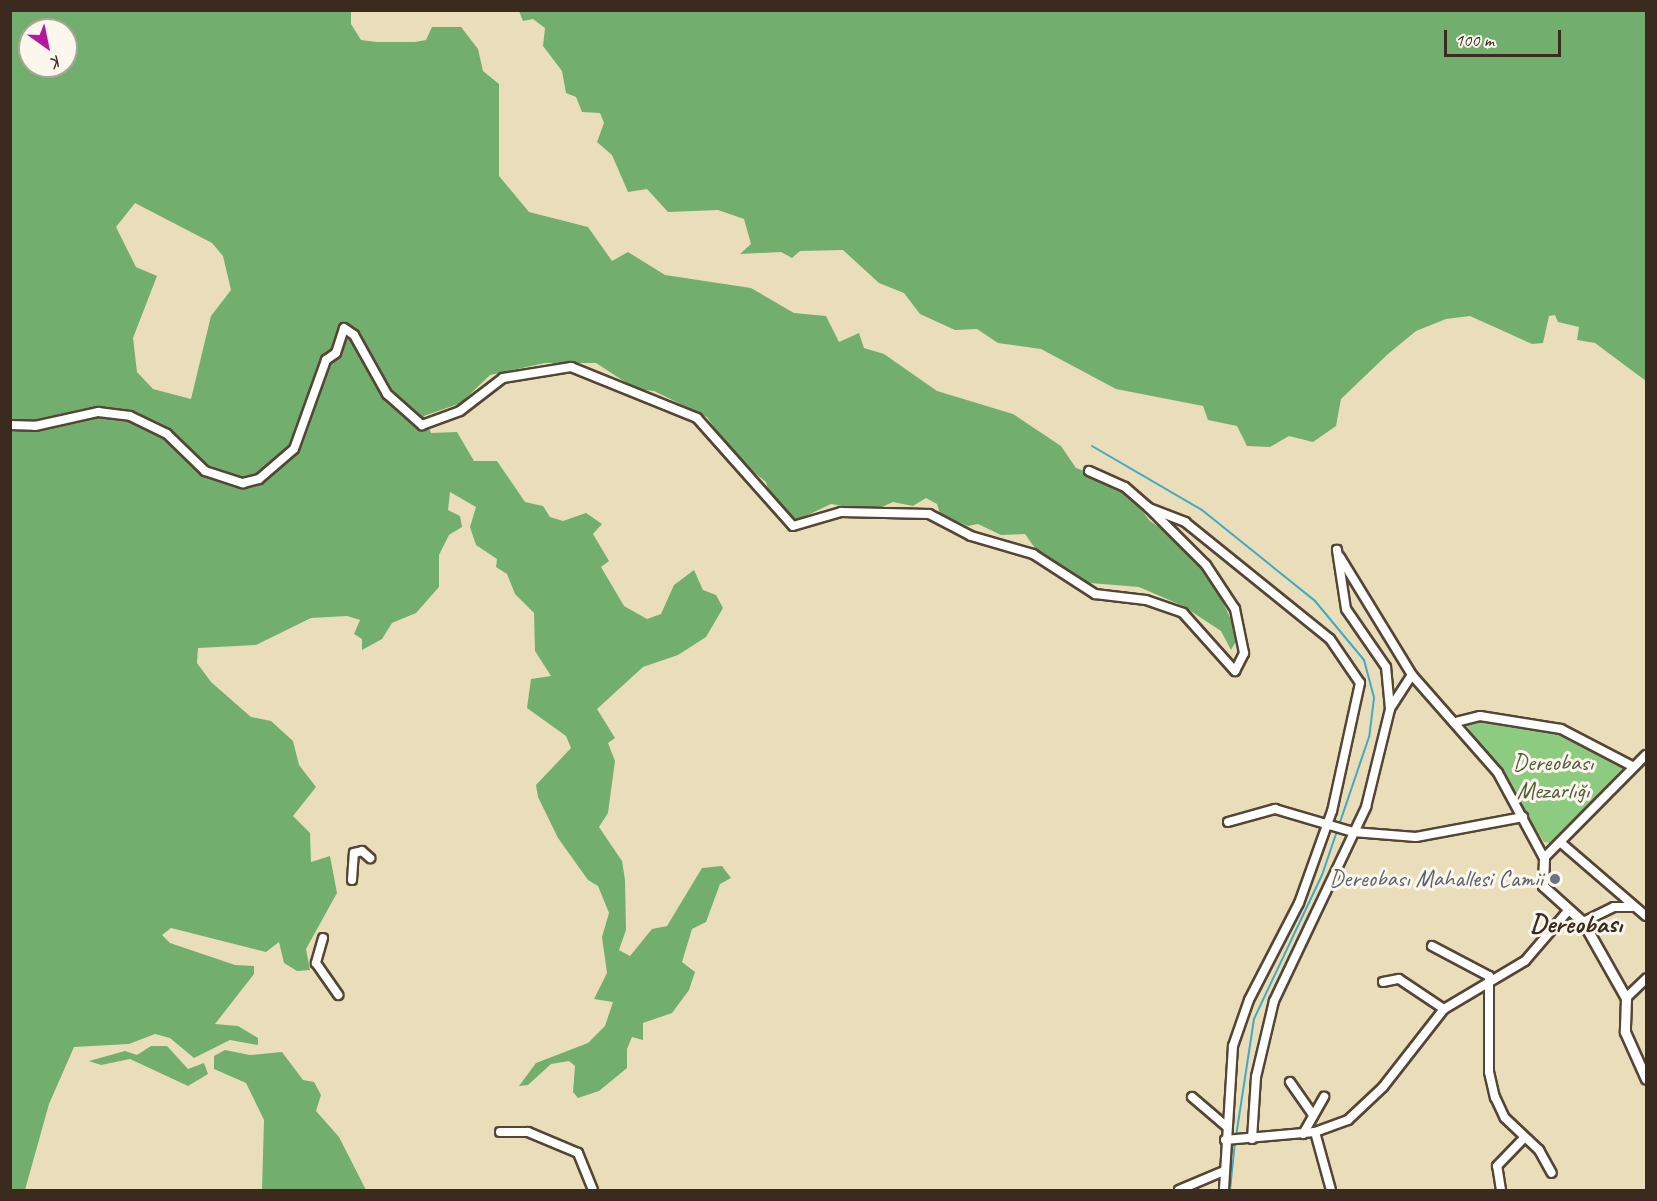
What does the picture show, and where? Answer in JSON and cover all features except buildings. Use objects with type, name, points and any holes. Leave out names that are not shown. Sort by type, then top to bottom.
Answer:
[{"type":"street","points":[[10,425],[35,426],[98,412],[130,416],[167,434],[218,479],[243,483],[259,479],[294,449],[326,360],[336,353],[344,328],[354,335],[387,394],[422,425],[460,411],[502,378],[571,367],[697,418],[753,477],[785,522],[809,525],[841,512],[929,514],[971,536],[1033,554],[1095,594],[1146,600],[1183,613],[1235,671],[1244,653],[1235,609],[1206,565],[1125,487],[1089,471]]},
{"type":"street","points":[[1149,508],[1185,522],[1311,623],[1353,668],[1360,683],[1358,708],[1326,826],[1299,903],[1249,1000],[1233,1046],[1225,1140],[1224,1191]]},
{"type":"street","points":[[1390,709],[1386,667],[1346,609],[1337,550],[1351,583],[1412,675],[1498,772],[1544,858],[1543,886],[1567,912],[1583,922],[1626,998],[1625,1032],[1647,1079]]},
{"type":"street","points":[[1252,1139],[1256,1077],[1274,1000],[1365,807],[1390,709],[1412,675]]},
{"type":"street","points":[[1456,722],[1480,716],[1561,729],[1634,767]]},
{"type":"street","points":[[1544,858],[1647,755]]},
{"type":"street","points":[[1228,822],[1275,809],[1326,826],[1416,837],[1523,817]]},
{"type":"street","points":[[1560,842],[1632,907],[1644,913],[1647,904]]},
{"type":"street","points":[[352,880],[354,853],[362,851],[370,858]]},
{"type":"street","points":[[1583,922],[1614,907],[1632,907]]},
{"type":"street","points":[[1225,1140],[1303,1134],[1348,1120],[1374,1095],[1444,1009],[1525,960],[1567,912]]},
{"type":"street","points":[[323,938],[316,963],[338,995]]},
{"type":"street","points":[[1432,946],[1481,969],[1490,982],[1489,1072],[1498,1108],[1525,1137],[1552,1173]]},
{"type":"street","points":[[1383,982],[1399,979],[1444,1009]]},
{"type":"street","points":[[1626,998],[1647,979]]},
{"type":"street","points":[[1290,1082],[1312,1114]]},
{"type":"street","points":[[1192,1097],[1226,1126]]},
{"type":"street","points":[[1303,1134],[1312,1114],[1324,1097]]},
{"type":"street","points":[[500,1132],[528,1132],[578,1153],[593,1191]]},
{"type":"street","points":[[1315,1132],[1331,1191]]},
{"type":"street","points":[[1502,1191],[1497,1166],[1525,1137]]},
{"type":"street","points":[[1179,1191],[1224,1171]]},
{"type":"green space","points":[[10,11],[351,11],[351,24],[361,40],[377,42],[415,42],[426,40],[432,27],[461,27],[478,49],[483,71],[499,84],[499,176],[529,212],[588,227],[612,261],[628,252],[665,275],[751,288],[794,313],[826,316],[839,342],[859,333],[864,348],[884,354],[937,391],[1013,414],[1061,446],[1076,468],[1122,485],[1150,521],[1182,543],[1213,582],[1239,636],[1231,650],[1221,631],[1183,606],[1139,587],[1090,583],[1037,551],[1025,534],[1001,535],[978,524],[968,526],[940,514],[937,504],[926,498],[913,506],[893,502],[873,511],[831,504],[795,521],[772,502],[766,482],[734,456],[707,417],[654,391],[636,389],[596,363],[545,363],[490,375],[461,403],[424,416],[431,433],[457,432],[474,461],[497,461],[525,502],[543,506],[550,517],[563,521],[586,513],[602,524],[593,534],[609,561],[601,567],[624,606],[647,619],[661,614],[674,585],[694,570],[703,590],[716,595],[723,608],[706,637],[678,655],[643,667],[597,709],[615,738],[608,743],[615,761],[608,813],[599,827],[622,861],[625,880],[626,930],[619,950],[630,956],[652,929],[667,926],[702,868],[722,866],[731,878],[720,884],[706,922],[692,929],[682,962],[695,972],[689,990],[672,1013],[643,1023],[643,1040],[632,1037],[627,1049],[627,1068],[599,1091],[578,1098],[573,1092],[575,1066],[569,1061],[551,1064],[528,1085],[519,1086],[536,1063],[588,1043],[605,1026],[613,1002],[594,999],[607,973],[602,937],[609,913],[598,886],[588,880],[558,838],[538,797],[536,785],[571,748],[566,736],[527,708],[531,679],[551,676],[535,651],[534,613],[515,594],[507,574],[496,567],[497,559],[476,545],[470,527],[476,507],[450,492],[448,510],[460,516],[462,527],[449,535],[439,555],[439,587],[416,613],[392,623],[382,639],[362,650],[362,639],[354,634],[360,620],[347,616],[311,618],[256,645],[198,648],[197,663],[211,682],[251,717],[271,721],[293,741],[299,765],[316,787],[293,816],[310,833],[311,862],[330,856],[337,893],[306,949],[310,970],[297,971],[284,963],[279,942],[266,952],[171,928],[162,935],[170,943],[235,965],[254,966],[254,974],[215,1024],[238,1026],[258,1038],[258,1045],[230,1040],[194,1058],[170,1038],[155,1034],[129,1044],[74,1047],[49,1104],[25,1190],[11,1190]],"holes":[[[135,203],[212,243],[223,256],[231,290],[211,316],[191,399],[153,389],[137,372],[133,338],[157,276],[136,267],[116,227]]]},
{"type":"green space","points":[[519,11],[1646,11],[1646,381],[1595,343],[1577,340],[1579,327],[1558,322],[1555,315],[1549,316],[1543,343],[1532,344],[1470,316],[1446,319],[1416,331],[1388,354],[1341,399],[1336,426],[1313,442],[1289,436],[1270,447],[1247,446],[1237,426],[1208,420],[1203,406],[1116,389],[1041,349],[998,343],[977,329],[955,330],[920,314],[904,293],[879,283],[843,250],[800,251],[792,258],[781,252],[740,254],[751,244],[744,219],[718,210],[668,212],[647,189],[628,192],[612,155],[597,142],[604,123],[600,113],[582,112],[576,97],[566,93],[562,71],[543,46],[545,28],[533,19],[523,21]]},
{"type":"green space","name":"Dereobası Mezarlığı","points":[[1470,719],[1570,735],[1625,766],[1550,843],[1544,842],[1467,726]]},
{"type":"green space","points":[[151,1046],[167,1046],[188,1069],[204,1063],[208,1074],[188,1086],[130,1059],[101,1065],[89,1061],[125,1051],[137,1055]]},
{"type":"green space","points":[[225,1050],[250,1055],[282,1052],[303,1080],[314,1082],[321,1095],[316,1111],[339,1137],[366,1190],[262,1190],[264,1120],[246,1083],[214,1069],[214,1056]]},
{"type":"waterway","points":[[1092,446],[1202,510],[1315,601],[1364,660],[1374,698],[1369,737],[1322,875],[1254,1019],[1236,1136]]},
{"type":"waterway","points":[[1230,1190],[1235,1142]]},
{"type":"place","name":"Dereobası Mahallesi Camii","points":[[1555,879]]},
{"type":"district","name":"Dereobası","points":[[1576,924]]}]
